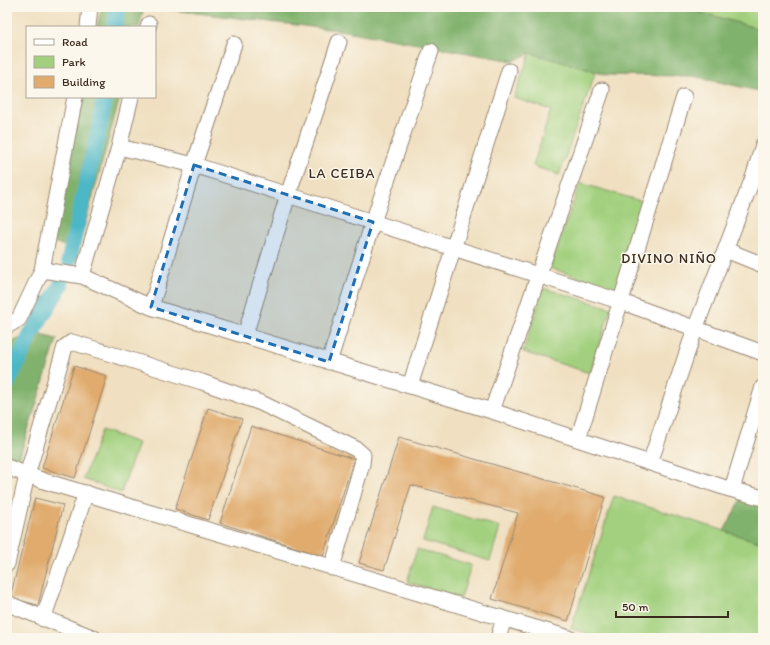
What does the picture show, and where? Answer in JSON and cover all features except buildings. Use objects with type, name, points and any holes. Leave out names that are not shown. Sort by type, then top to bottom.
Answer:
[{"type":"street","points":[[88,26],[90,7]]},
{"type":"street","points":[[245,336],[288,195],[340,42]]},
{"type":"street","points":[[151,307],[194,165],[234,44]]},
{"type":"street","points":[[329,362],[373,222],[431,51]]},
{"type":"street","points":[[410,386],[509,71]]},
{"type":"street","points":[[492,412],[602,90]]},
{"type":"street","points":[[578,439],[622,302],[684,97]]},
{"type":"street","points":[[7,326],[19,318],[42,270],[75,98]]},
{"type":"street","points":[[82,276],[119,147],[131,98]]},
{"type":"street","points":[[650,463],[695,329],[726,250],[758,177],[763,145]]},
{"type":"street","points":[[119,147],[194,165],[373,222],[622,302],[763,353]]},
{"type":"street","points":[[726,250],[763,265]]},
{"type":"street","points":[[42,270],[82,276],[151,307],[410,386],[763,498]]},
{"type":"street","points":[[7,564],[27,475],[65,347],[68,343],[75,342],[202,382],[261,403],[356,449],[363,455],[362,464],[332,568]]},
{"type":"street","points":[[732,489],[763,387]]},
{"type":"street","points":[[7,467],[27,475],[332,568],[569,638]]},
{"type":"street","points":[[43,619],[86,493]]},
{"type":"street","points":[[7,602],[43,619],[94,638]]},
{"type":"street","points":[[498,638],[504,619]]},
{"type":"highlighted area","points":[[194,165],[373,222],[329,362],[151,307]]},
{"type":"green space","points":[[102,7],[144,7],[139,26],[97,26]]},
{"type":"green space","points":[[147,7],[682,7],[763,30],[763,92],[693,76],[607,75],[530,53],[513,61],[345,31]]},
{"type":"green space","points":[[682,7],[763,7],[763,30]]},
{"type":"green space","points":[[530,53],[598,65],[559,175],[533,166],[551,110],[514,98]]},
{"type":"green space","points":[[81,98],[120,98],[78,250],[47,240]]},
{"type":"green space","points":[[580,183],[644,202],[617,290],[550,268]]},
{"type":"green space","points":[[543,288],[611,308],[590,373],[523,352]]},
{"type":"green space","points":[[33,333],[57,339],[18,462],[7,458],[7,344]]},
{"type":"green space","points":[[102,430],[138,443],[121,493],[83,479]]},
{"type":"green space","points":[[614,496],[763,543],[763,638],[604,638],[571,629]]},
{"type":"green space","points":[[741,499],[763,505],[763,543],[724,531]]},
{"type":"green space","points":[[433,507],[500,527],[490,561],[423,541]]},
{"type":"green space","points":[[417,549],[471,565],[461,598],[407,582]]},
{"type":"waterway","points":[[115,26],[118,7]]},
{"type":"waterway","points":[[69,260],[105,98]]},
{"type":"waterway","points":[[7,384],[31,334],[61,285]]},
{"type":"district","name":"LA CEIBA","points":[[342,173]]},
{"type":"district","name":"DIVINO NIÑO","points":[[669,258]]}]
